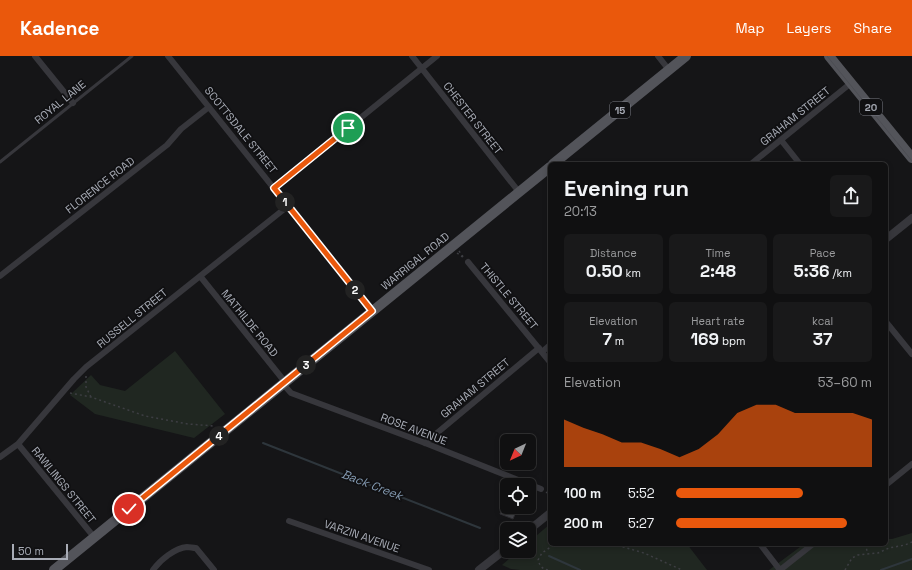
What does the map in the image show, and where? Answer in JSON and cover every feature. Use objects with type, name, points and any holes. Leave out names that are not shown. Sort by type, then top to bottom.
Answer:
[{"type":"main road","name":"15","points":[[556,162],[686,56]]},
{"type":"main road","name":"20","points":[[829,56],[912,158]]},
{"type":"main road","name":"WARRIGAL ROAD","points":[[54,570],[548,169]]},
{"type":"street","points":[[35,56],[74,103]]},
{"type":"street","name":"SCOTTSDALE STREET","points":[[168,56],[372,311]]},
{"type":"street","name":"CHESTER STREET","points":[[412,56],[519,192]]},
{"type":"street","points":[[274,188],[437,56]]},
{"type":"street","points":[[658,56],[669,70]]},
{"type":"street","name":"GRAHAM STREET","points":[[754,162],[851,83]]},
{"type":"street","name":"FLORENCE ROAD","points":[[0,276],[167,145],[181,129],[209,107]]},
{"type":"street","points":[[781,140],[798,162]]},
{"type":"street","name":"RUSSELL STREET","points":[[0,457],[18,444],[74,379],[86,368],[288,206]]},
{"type":"street","points":[[888,238],[912,218]]},
{"type":"street","name":"THISTLE STREET","points":[[468,262],[548,360]]},
{"type":"street","name":"MATHILDE ROAD","points":[[200,276],[284,383]]},
{"type":"street","points":[[888,324],[912,354]]},
{"type":"street","name":"GRAHAM STREET","points":[[425,443],[540,350],[548,346]]},
{"type":"street","name":"ROSE AVENUE","points":[[284,383],[291,393],[425,443],[541,489]]},
{"type":"street","name":"RAWLINGS STREET","points":[[18,444],[94,537]]},
{"type":"street","points":[[888,483],[912,464]]},
{"type":"street","points":[[536,524],[548,515]]},
{"type":"street","name":"VARZIN AVENUE","points":[[290,521],[429,570]]},
{"type":"street","points":[[762,546],[780,570],[810,546]]},
{"type":"street","points":[[154,570],[157,564],[170,553],[186,547],[196,548],[214,570]]},
{"type":"street","points":[[479,570],[500,554]]},
{"type":"lane","name":"ROYAL LANE","points":[[0,162],[132,56]]},
{"type":"path","points":[[453,246],[468,262]]},
{"type":"path","points":[[453,246],[468,262]]},
{"type":"path","points":[[86,368],[86,387],[92,397]]},
{"type":"path","points":[[63,392],[92,397],[144,416],[188,424],[214,426]]},
{"type":"path","points":[[844,570],[852,558],[858,555],[878,553],[889,548],[905,546],[912,542]]},
{"type":"path","points":[[548,570],[543,569],[538,560],[542,553],[552,546]]},
{"type":"path","points":[[620,546],[644,553],[682,570]]},
{"type":"path","points":[[866,546],[868,554]]},
{"type":"shaded area","points":[[175,351],[225,414],[194,438],[95,414],[70,395],[91,375],[100,385],[125,391]]},
{"type":"shaded area","points":[[548,526],[548,546],[689,546],[707,570],[520,570],[511,569],[502,565],[510,558],[536,558],[536,536]]},
{"type":"shaded area","points":[[912,533],[912,570],[769,570],[801,546],[888,546],[888,539]]},
{"type":"building","points":[[500,514],[515,514],[513,519]]},
{"type":"waterway","name":"Back Creek","points":[[263,443],[480,528]]},
{"type":"waterway","name":"Back Creek","points":[[549,556],[580,570]]},
{"type":"waterway","name":"Back Creek","points":[[881,570],[912,559]]},
{"type":"tram line","points":[[827,56],[912,161]]},
{"type":"route","points":[[129,509],[372,311],[274,188],[348,128]]}]
